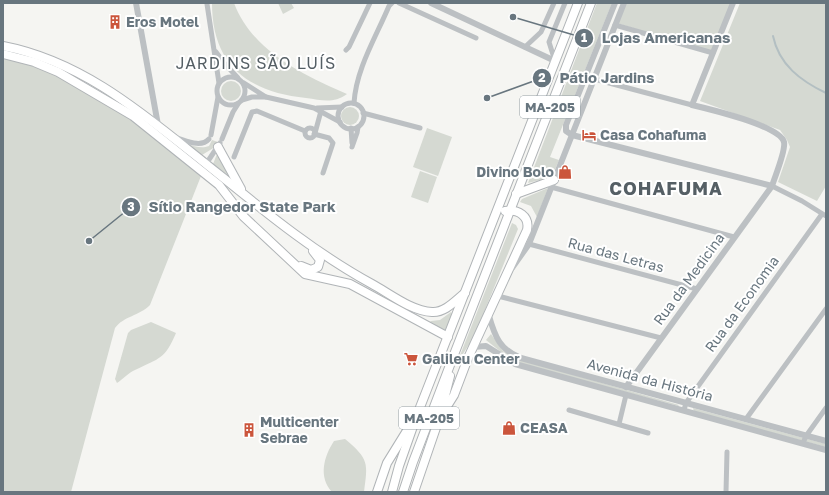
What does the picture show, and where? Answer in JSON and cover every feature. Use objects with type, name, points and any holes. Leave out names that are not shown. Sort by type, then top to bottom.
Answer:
[{"type":"main road","name":"MA-205","points":[[392,492],[399,466],[417,414],[578,3]]},
{"type":"main road","name":"MA-205","points":[[403,492],[509,210],[591,3]]},
{"type":"main road","points":[[3,46],[22,49],[52,60],[112,92],[144,114],[285,227],[318,256],[320,262],[317,268],[311,270],[304,268],[243,216]]},
{"type":"main road","points":[[3,54],[49,68],[120,107],[219,185],[243,216],[306,274],[350,284],[448,337]]},
{"type":"main road","points":[[220,143],[243,194]]},
{"type":"main road","points":[[516,194],[553,184]]},
{"type":"main road","points":[[439,419],[452,400],[473,347],[489,316],[528,226],[523,214],[509,210],[496,212]]},
{"type":"main road","points":[[285,227],[351,272],[419,309],[429,312],[439,311],[465,293]]},
{"type":"main road","points":[[414,492],[439,419],[455,352]]},
{"type":"main road","name":"MA-205","points":[[377,492],[387,463],[417,414]]},
{"type":"street","points":[[136,3],[152,104],[158,125]]},
{"type":"street","points":[[173,137],[200,144],[210,137],[218,97],[217,87],[219,83],[207,3]]},
{"type":"street","points":[[346,50],[349,47],[370,3]]},
{"type":"street","points":[[354,104],[355,93],[363,65],[389,6],[392,3]]},
{"type":"street","points":[[399,3],[476,38]]},
{"type":"street","points":[[431,3],[555,61]]},
{"type":"street","points":[[525,47],[541,32],[554,3]]},
{"type":"street","points":[[555,61],[549,42],[565,3]]},
{"type":"street","points":[[614,3],[566,125],[566,131],[572,135],[772,186],[802,201],[824,215]]},
{"type":"street","points":[[506,277],[529,244],[623,3]]},
{"type":"street","points":[[594,79],[692,105],[733,3]]},
{"type":"street","points":[[615,25],[713,53]]},
{"type":"street","points":[[206,164],[220,143],[232,112],[241,102],[246,91],[241,81],[222,61],[214,46]]},
{"type":"street","points":[[219,83],[231,76],[266,97]]},
{"type":"street","points":[[218,97],[221,101],[229,105],[252,97],[266,97],[314,108],[351,128],[358,127]]},
{"type":"street","points":[[314,108],[342,107],[350,103],[360,107],[363,113],[363,119],[358,127],[358,133],[352,147],[351,128]]},
{"type":"street","points":[[144,114],[151,111],[152,104]]},
{"type":"street","name":"Rua da Medicina","points":[[626,387],[772,186],[785,147],[780,135],[758,124],[692,105]]},
{"type":"street","points":[[340,122],[338,114],[342,107]]},
{"type":"street","points":[[234,156],[252,112],[257,111],[305,131],[308,128],[311,128],[314,134],[329,138],[333,143],[323,174]]},
{"type":"street","points":[[314,134],[321,111]]},
{"type":"street","points":[[363,113],[420,128]]},
{"type":"street","points":[[553,184],[734,237]]},
{"type":"street","name":"Rua da Economia","points":[[684,410],[686,403],[824,215]]},
{"type":"street","name":"Rua das Letras","points":[[529,244],[697,289]]},
{"type":"street","points":[[498,296],[661,338]]},
{"type":"street","points":[[746,419],[826,309]]},
{"type":"street","name":"Avenida da História","points":[[489,316],[498,341],[505,350],[521,358],[826,441]]},
{"type":"street","points":[[491,349],[498,341]]},
{"type":"street","name":"Avenida da História","points":[[473,347],[482,346],[491,349],[515,364],[826,450]]},
{"type":"street","points":[[620,424],[626,395]]},
{"type":"street","points":[[803,443],[806,436],[826,408]]},
{"type":"street","points":[[568,410],[648,433]]},
{"type":"street","points":[[726,492],[727,452]]},
{"type":"shaded area","points":[[212,3],[234,3],[242,20],[253,35],[266,48],[297,70],[347,94],[332,100],[317,100],[285,95],[251,82],[237,72],[226,59],[219,43],[214,25]]},
{"type":"shaded area","points":[[278,3],[291,3],[294,8],[283,14]]},
{"type":"shaded area","points":[[597,3],[612,3],[550,157],[559,160],[552,177],[528,183]]},
{"type":"shaded area","points":[[626,3],[734,3],[714,53],[617,23]]},
{"type":"shaded area","points":[[740,3],[826,3],[826,186],[817,201],[778,182],[790,147],[780,130],[700,101]]},
{"type":"shaded area","points":[[3,58],[46,70],[128,117],[201,176],[150,305],[141,312],[123,321],[115,328],[71,492],[3,492]]},
{"type":"shaded area","points":[[231,81],[238,84],[241,91],[238,98],[231,101],[224,98],[221,91],[224,84]]},
{"type":"shaded area","points":[[350,107],[356,110],[359,116],[356,122],[350,125],[344,122],[341,116],[344,110]]},
{"type":"shaded area","points":[[427,128],[452,137],[438,176],[413,167]]},
{"type":"shaded area","points":[[212,140],[218,142],[215,147],[202,155],[187,144],[198,147],[206,147],[209,146]]},
{"type":"shaded area","points":[[217,154],[219,154],[236,182],[213,164]]},
{"type":"shaded area","points":[[420,171],[437,177],[428,203],[411,197]]},
{"type":"shaded area","points":[[548,188],[537,217],[531,206],[520,202],[522,199]]},
{"type":"shaded area","points":[[512,223],[516,225],[518,229],[474,337],[457,363]]},
{"type":"shaded area","points":[[451,312],[452,314],[446,331],[430,322],[440,320]]},
{"type":"shaded area","points":[[151,322],[176,333],[172,342],[161,357],[132,371],[117,383],[115,379],[128,333],[131,330]]},
{"type":"shaded area","points":[[491,334],[503,351],[515,358],[679,405],[678,406],[525,365],[506,356],[486,340]]},
{"type":"shaded area","points":[[693,408],[826,444],[826,447],[694,412]]},
{"type":"shaded area","points":[[345,439],[359,452],[365,462],[366,474],[364,492],[332,492],[325,480],[324,466],[330,447],[334,441]]},
{"type":"waterway","points":[[773,36],[780,55],[792,71],[808,83],[826,93]]},
{"type":"place","name":"Lojas Americanas","points":[[513,17]]},
{"type":"place","name":"Eros Motel","points":[[115,22]]},
{"type":"place","name":"Pátio Jardins","points":[[487,98]]},
{"type":"place","name":"Casa Cohafuma","points":[[589,135]]},
{"type":"place","name":"Divino Bolo","points":[[565,172]]},
{"type":"place","name":"Sítio Rangedor State Park","points":[[89,241]]},
{"type":"place","name":"Galileu Center","points":[[411,359]]},
{"type":"place","name":"CEASA","points":[[509,428]]},
{"type":"place","name":"Multicenter Sebrae","points":[[249,430]]},
{"type":"district","name":"JARDINS SÃO LUÍS","points":[[256,63]]},
{"type":"district","name":"COHAFUMA","points":[[666,189]]}]
